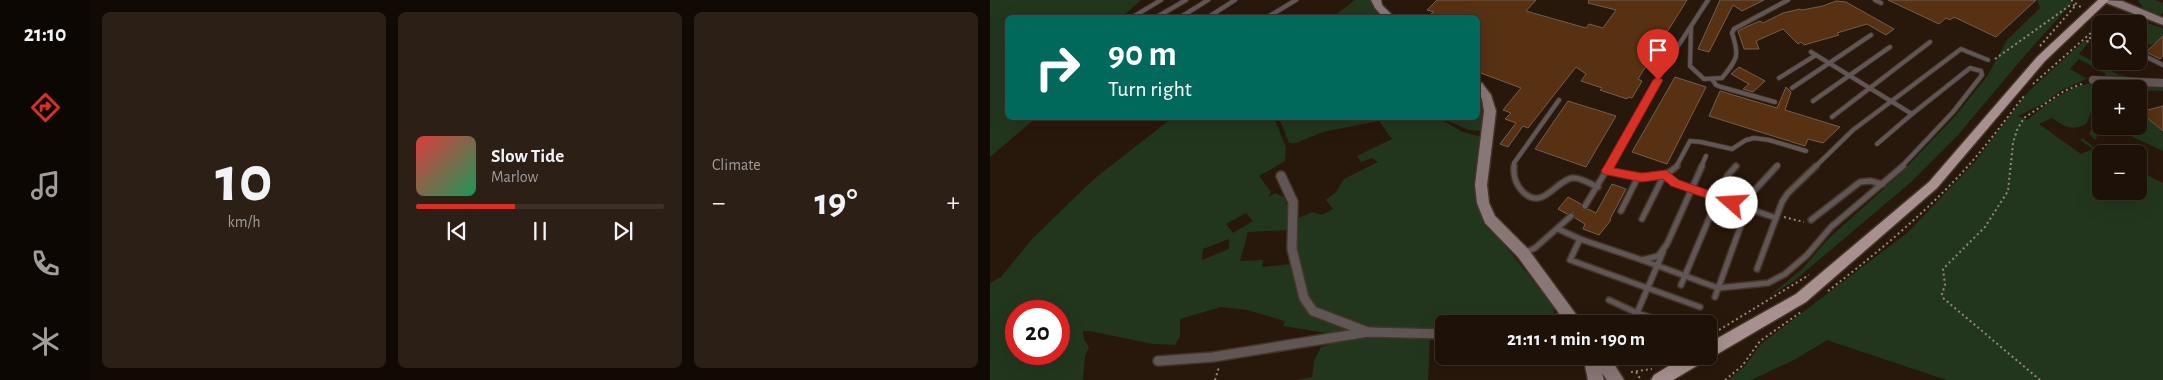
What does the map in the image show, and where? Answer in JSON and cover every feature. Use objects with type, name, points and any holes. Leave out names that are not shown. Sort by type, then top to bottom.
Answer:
[{"type":"main road","points":[[1717,346],[1801,298],[1933,185],[2041,59],[2104,0]]},
{"type":"main road","points":[[1659,380],[1685,365]]},
{"type":"street","points":[[1376,0],[1378,6],[1387,15]]},
{"type":"street","points":[[2104,0],[2163,22]]},
{"type":"street","points":[[2093,80],[2116,80]]},
{"type":"street","points":[[2147,82],[2163,83]]},
{"type":"street","points":[[1480,89],[1487,98],[1490,111],[1481,185],[1483,203],[1490,219],[1523,254],[1571,315]]},
{"type":"street","points":[[1281,176],[1293,202],[1292,249],[1304,298],[1312,311],[1368,332]]},
{"type":"street","points":[[1158,361],[1213,358],[1368,332],[1435,334]]},
{"type":"street","points":[[1593,365],[1596,380]]},
{"type":"street","points":[[1606,365],[1616,380]]},
{"type":"lane","points":[[1136,15],[1161,0]]},
{"type":"lane","points":[[1160,15],[1186,0]]},
{"type":"lane","points":[[1184,15],[1208,0]]},
{"type":"lane","points":[[1212,15],[1235,0]]},
{"type":"lane","points":[[1271,15],[1296,0]]},
{"type":"lane","points":[[1584,206],[1589,202],[1598,187],[1667,63],[1708,0]]},
{"type":"lane","points":[[1691,26],[1690,66],[1704,78],[1712,80],[1722,78],[1737,59],[1738,50],[1732,33],[1734,30],[1788,0]]},
{"type":"lane","points":[[1875,0],[1881,3]]},
{"type":"lane","points":[[1792,88],[1871,36]]},
{"type":"lane","points":[[1832,117],[1930,42]]},
{"type":"lane","points":[[1813,102],[1890,47]]},
{"type":"lane","points":[[1757,269],[1785,197],[1854,130],[1961,49],[1988,60]]},
{"type":"lane","points":[[1811,52],[1912,114]]},
{"type":"lane","points":[[1779,78],[1816,55]]},
{"type":"lane","points":[[2147,57],[2163,65]]},
{"type":"lane","points":[[1558,229],[1580,239],[1718,288],[1768,283],[1785,274],[1832,227],[1896,173],[1970,93],[1982,75],[1981,72],[1970,68],[1876,144]]},
{"type":"lane","points":[[1712,80],[1716,85],[1775,102]]},
{"type":"lane","points":[[1559,100],[1514,163],[1512,171],[1516,185],[1526,194],[1542,197],[1568,179],[1575,178],[1598,187]]},
{"type":"lane","points":[[1607,171],[1638,177],[1665,174],[1676,167],[1690,141],[1698,140],[1732,149],[1739,147],[1747,140],[1757,138],[1806,151]]},
{"type":"lane","points":[[1637,313],[1656,266],[1706,156]]},
{"type":"lane","points":[[1715,297],[1753,192],[1760,182],[1778,165]]},
{"type":"lane","points":[[1681,285],[1727,176],[1736,166]]},
{"type":"lane","points":[[1665,174],[1675,183],[1747,208],[1777,216]]},
{"type":"lane","points":[[1642,219],[1665,174]]},
{"type":"lane","points":[[1621,211],[1638,177]]},
{"type":"lane","points":[[1811,220],[1860,182],[1870,181],[1883,184]]},
{"type":"lane","points":[[1523,254],[1535,248],[1571,216]]},
{"type":"lane","points":[[1580,239],[1570,260],[1700,307]]},
{"type":"lane","points":[[1642,260],[1658,256],[1667,244]]},
{"type":"lane","points":[[1609,300],[1643,315]]},
{"type":"path","points":[[2071,0],[2076,5]]},
{"type":"path","points":[[2051,33],[2076,5]]},
{"type":"path","points":[[1988,60],[1995,59],[2069,6],[2076,5]]},
{"type":"path","points":[[2092,36],[2087,41],[2092,44]]},
{"type":"path","points":[[2040,380],[1944,298],[1942,294],[1945,285],[1942,274],[1944,266],[1985,227],[2008,191],[2013,142],[2024,118],[2071,86],[2092,80]]},
{"type":"path","points":[[1777,216],[1801,222],[1811,220]]},
{"type":"path","points":[[1717,332],[1811,274]]},
{"type":"path","points":[[1214,380],[1223,355]]},
{"type":"path","points":[[1636,372],[1641,380]]},
{"type":"green space","points":[[990,0],[1141,0],[1124,15],[1005,15],[1005,120],[1034,120],[990,157]]},
{"type":"green space","points":[[1355,0],[1371,0],[1382,15],[1335,15]]},
{"type":"green space","points":[[2037,0],[2069,0],[2072,3],[1958,135],[1910,183],[1794,281],[1768,297],[1802,269],[1829,238],[1899,175],[1956,115],[1988,75],[2007,40],[2040,8]]},
{"type":"green space","points":[[2138,0],[2155,0],[2163,3],[2163,13],[2159,16],[2143,8]]},
{"type":"green space","points":[[2147,23],[2163,28],[2163,38],[2151,45],[2147,43]]},
{"type":"green space","points":[[2085,40],[2089,42],[2079,54],[2092,61],[2092,66],[2079,59],[2070,69],[2086,78],[2091,77],[2060,91],[2046,102],[2018,116],[2027,120],[2067,91],[2084,84],[2091,84],[2092,105],[2086,124],[2072,128],[2064,126],[2052,118],[2039,124],[2081,154],[2092,149],[2092,200],[2147,200],[2147,175],[2163,183],[2163,380],[1947,380],[1827,340],[1796,359],[1751,380],[1728,380],[1744,367],[1761,344],[1907,233],[1974,163],[2028,92]]},
{"type":"green space","points":[[2099,70],[2109,70],[2119,75],[2153,81],[2103,77],[2106,74]]},
{"type":"green space","points":[[2147,84],[2163,84],[2163,91],[2147,90]]},
{"type":"green space","points":[[1480,96],[1486,105],[1483,131],[1469,130],[1446,120],[1480,120]]},
{"type":"green space","points":[[2147,118],[2163,132],[2163,151],[2128,135],[2147,135]]},
{"type":"green space","points":[[1169,120],[1275,120],[1286,147],[1285,161],[1259,176],[1271,192],[1268,197],[1275,193],[1284,197],[1290,214],[1290,230],[1248,232],[1240,261],[1263,260],[1262,267],[1292,264],[1300,300],[1309,313],[1348,326],[1344,333],[1327,333],[1283,326],[1285,321],[1247,310],[1221,307],[1180,319],[1180,336],[1175,345],[1153,344],[1083,331],[1084,339],[1089,347],[1085,356],[1083,380],[990,380],[990,283],[1001,277],[1032,239],[1094,179]],"holes":[[[1246,213],[1253,221],[1233,233],[1226,224]],[[1229,239],[1229,249],[1202,260],[1203,249]]]},
{"type":"green space","points":[[1280,120],[1442,120],[1463,132],[1482,137],[1490,227],[1541,290],[1554,308],[1554,313],[1552,315],[1435,315],[1435,331],[1379,330],[1337,317],[1314,307],[1307,297],[1295,248],[1296,219],[1312,212],[1322,215],[1333,209],[1326,200],[1336,192],[1344,179],[1378,162],[1372,158],[1361,162],[1357,156],[1392,139],[1379,121],[1323,132],[1296,143],[1289,143]]},
{"type":"green space","points":[[2092,127],[2092,135],[2098,135],[2095,140],[2089,134]]},
{"type":"green space","points":[[2082,138],[2092,148],[2080,140]]},
{"type":"green space","points":[[1371,336],[1430,338],[1428,380],[1296,380],[1312,377],[1314,361],[1321,347],[1351,338]]},
{"type":"building","points":[[1437,0],[1536,0],[1526,11],[1586,28],[1589,24],[1603,28],[1616,10],[1588,3],[1589,0],[1687,0],[1638,79],[1642,81],[1632,98],[1628,97],[1627,99],[1600,90],[1602,88],[1581,81],[1586,74],[1576,67],[1528,128],[1523,126],[1508,147],[1500,144],[1516,123],[1505,119],[1511,113],[1503,110],[1521,88],[1480,73],[1480,15],[1434,15],[1431,14],[1434,12],[1427,10]]},
{"type":"building","points":[[1720,0],[1764,0],[1742,11],[1733,5],[1709,52],[1698,49]]},
{"type":"building","points":[[1888,0],[2036,0],[1996,37],[1954,17],[1950,20],[1946,18],[1939,24]]},
{"type":"building","points":[[1836,1],[1846,2],[1894,29],[1886,35],[1867,24],[1837,33],[1839,35],[1804,45],[1801,42],[1798,44],[1783,29],[1756,41],[1759,49],[1744,49],[1738,31],[1760,21],[1763,23],[1783,13],[1823,6]]},
{"type":"building","points":[[2163,36],[2163,56],[2160,59],[2147,51]]},
{"type":"building","points":[[1739,67],[1765,81],[1753,92],[1743,89],[1749,84],[1731,74]]},
{"type":"building","points":[[1675,77],[1706,87],[1667,164],[1632,152]]},
{"type":"building","points":[[1786,87],[1791,92],[1785,110],[1840,127],[1823,143],[1808,139],[1805,146],[1709,116],[1720,91],[1777,108]]},
{"type":"building","points":[[1568,101],[1616,116],[1586,167],[1535,149]]},
{"type":"building","points":[[2163,106],[2163,131],[2147,118],[2147,110]]},
{"type":"building","points":[[1612,184],[1626,189],[1611,220],[1599,235],[1583,229],[1585,224],[1575,218],[1573,212],[1567,214],[1558,209],[1568,197],[1581,204],[1583,210],[1588,209],[1596,213]]},
{"type":"route","points":[[1658,80],[1607,171],[1642,178],[1666,174],[1675,183],[1732,203]]}]
